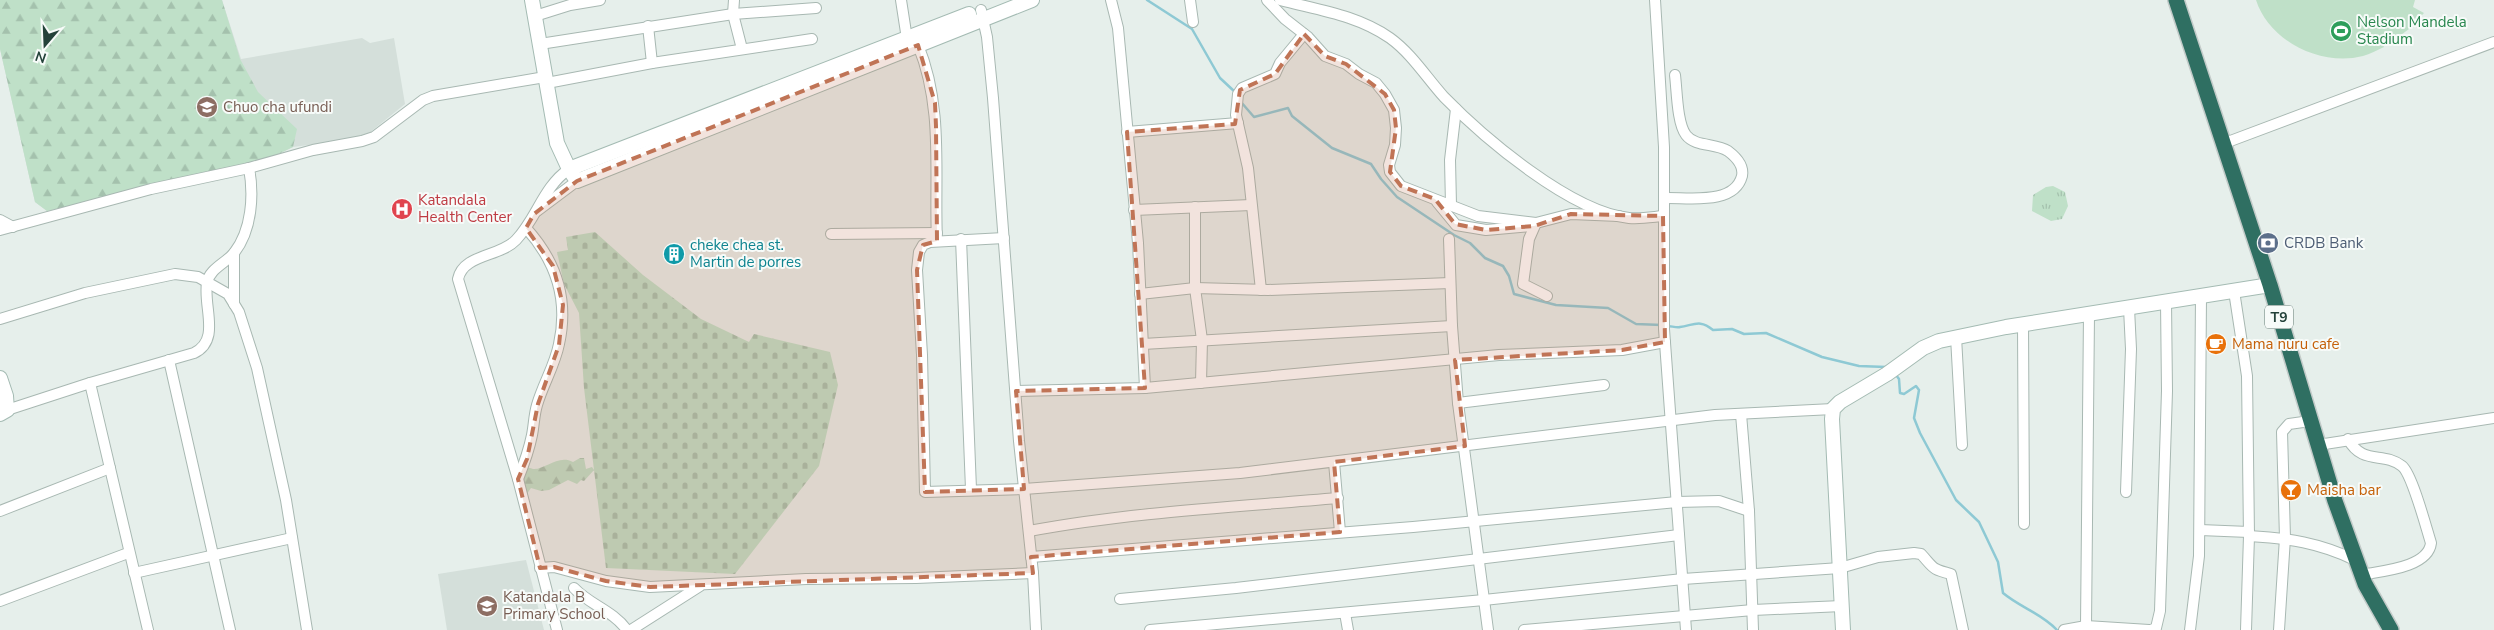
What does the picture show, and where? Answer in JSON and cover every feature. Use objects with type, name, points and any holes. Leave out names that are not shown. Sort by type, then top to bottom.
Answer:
[{"type":"highway","name":"T9","points":[[2176,0],[2225,143],[2310,421],[2355,560],[2372,600],[2390,630]]},
{"type":"street","points":[[532,0],[557,143],[568,169],[577,181]]},
{"type":"street","points":[[535,16],[570,5],[600,0]]},
{"type":"street","points":[[734,0],[733,14],[742,49]]},
{"type":"street","points":[[901,0],[912,42],[927,69],[935,103],[937,237]]},
{"type":"street","points":[[982,14],[1006,0]]},
{"type":"street","points":[[534,214],[577,181],[982,14],[1032,0]]},
{"type":"street","points":[[1111,0],[1118,28],[1134,210],[1145,388]]},
{"type":"street","points":[[1190,0],[1193,22]]},
{"type":"street","points":[[1267,0],[1325,56],[1346,64],[1376,83],[1385,94],[1394,110],[1396,128],[1396,145],[1389,165],[1390,172],[1401,186],[1478,216],[1535,224]]},
{"type":"street","points":[[1280,0],[1352,18],[1371,26],[1392,40],[1413,59],[1456,109],[1532,174],[1572,196],[1619,216]]},
{"type":"street","points":[[1655,0],[1661,78],[1664,198],[1663,312],[1686,630]]},
{"type":"street","points":[[540,44],[733,14],[816,8]]},
{"type":"street","points":[[982,14],[993,98],[1024,489],[1033,574],[1036,630]]},
{"type":"street","points":[[648,26],[652,63]]},
{"type":"street","points":[[1261,290],[1248,168],[1238,123],[1236,102],[1240,90],[1275,74],[1280,63],[1304,34]]},
{"type":"street","points":[[0,230],[151,189],[250,168],[313,150],[354,143],[374,137],[423,100],[433,96],[812,39]]},
{"type":"street","points":[[557,630],[518,478],[458,279],[467,264],[508,247],[526,228],[551,186],[568,169],[912,42]]},
{"type":"street","points":[[2225,143],[2494,42]]},
{"type":"street","points":[[1664,198],[1727,195],[1737,187],[1743,172],[1741,165],[1729,152],[1714,145],[1697,142],[1686,134],[1681,120],[1675,76]]},
{"type":"street","points":[[1450,205],[1450,160],[1456,109]]},
{"type":"street","points":[[1127,132],[1238,123]]},
{"type":"street","points":[[0,378],[6,396],[3,412],[90,383],[194,352],[207,343],[210,332],[207,282],[214,271],[234,253],[241,239],[251,208],[250,168]]},
{"type":"street","points":[[1435,199],[1456,225],[1486,230],[1535,224],[1571,214],[1643,218],[1664,216]]},
{"type":"street","points":[[1134,210],[1251,205]]},
{"type":"street","points":[[1195,208],[1195,288],[1202,340],[1201,383]]},
{"type":"street","points":[[0,220],[13,227]]},
{"type":"street","points":[[1535,224],[1529,239],[1523,284],[1547,296]]},
{"type":"street","points":[[518,478],[527,459],[538,404],[559,345],[563,319],[561,290],[553,266],[538,241],[526,228]]},
{"type":"street","points":[[831,234],[961,239],[1004,238]]},
{"type":"street","points":[[937,237],[923,245],[919,252],[917,270],[922,355],[925,492],[971,489],[1024,489],[1240,473],[1671,421],[1741,414],[1832,409],[1840,402],[1899,366],[1923,348],[1956,337],[2022,324],[2270,286]]},
{"type":"street","points":[[961,239],[971,489]]},
{"type":"street","points":[[1449,239],[1452,326],[1458,404],[1475,520],[1488,630]]},
{"type":"street","points":[[234,253],[234,304]]},
{"type":"street","points":[[0,319],[85,293],[154,277],[188,274],[228,294],[247,332],[258,368],[282,478],[307,630]]},
{"type":"street","points":[[1140,294],[1195,288],[1261,290],[1450,283]]},
{"type":"street","points":[[2234,291],[2247,376],[2249,534],[2246,630]]},
{"type":"street","points":[[2190,630],[2198,570],[2200,530],[2202,296]]},
{"type":"street","points":[[2068,629],[2086,626],[2150,630],[2156,628],[2159,622],[2168,391],[2166,302]]},
{"type":"street","points":[[2126,492],[2130,359],[2129,308]]},
{"type":"street","points":[[2086,626],[2089,314]]},
{"type":"street","points":[[2022,324],[2024,524]]},
{"type":"street","points":[[1143,344],[1452,326]]},
{"type":"street","points":[[1956,337],[1962,445]]},
{"type":"street","points":[[1016,391],[1145,388],[1499,355],[1622,350],[1665,342]]},
{"type":"street","points":[[169,360],[230,630]]},
{"type":"street","points":[[90,383],[128,553],[148,630]]},
{"type":"street","points":[[1458,404],[1604,384]]},
{"type":"street","points":[[1832,409],[1843,630]]},
{"type":"street","points":[[1741,414],[1749,511],[1753,630]]},
{"type":"street","points":[[2318,445],[2494,418]]},
{"type":"street","points":[[2280,630],[2285,538],[2282,432],[2289,424],[2310,421]]},
{"type":"street","points":[[2348,439],[2358,453],[2394,462],[2406,470],[2431,543],[2430,551],[2422,558],[2410,564],[2361,575]]},
{"type":"street","points":[[1334,462],[1340,532]]},
{"type":"street","points":[[0,511],[110,468]]},
{"type":"street","points":[[1029,531],[1074,523],[1204,509],[1338,498]]},
{"type":"street","points":[[1031,557],[1677,502],[1719,501],[1749,511]]},
{"type":"street","points":[[2200,530],[2285,538],[2325,547],[2355,560]]},
{"type":"street","points":[[1120,599],[1236,588],[1479,558],[1680,536]]},
{"type":"street","points":[[134,573],[292,538]]},
{"type":"street","points":[[1150,630],[1484,600],[1683,579],[1840,568],[1878,557],[1914,552],[1921,554],[1929,566],[1936,571],[1951,574],[1963,630]]},
{"type":"street","points":[[0,601],[128,553]]},
{"type":"street","points":[[540,568],[568,569],[594,579],[642,586],[701,585],[806,579],[1033,574]]},
{"type":"street","points":[[574,588],[589,602],[609,612],[629,630],[701,585]]},
{"type":"street","points":[[1524,630],[1753,610],[1842,606]]},
{"type":"street","points":[[1345,613],[1348,630]]},
{"type":"highlighted area","points":[[1304,34],[1325,56],[1346,64],[1385,94],[1394,110],[1396,128],[1390,172],[1401,186],[1435,199],[1455,224],[1486,230],[1534,226],[1571,214],[1663,216],[1665,342],[1622,350],[1455,360],[1465,446],[1334,462],[1340,532],[1031,557],[1033,573],[650,587],[606,581],[554,567],[540,568],[518,479],[527,459],[538,404],[559,345],[563,305],[553,266],[526,228],[534,214],[577,181],[918,45],[935,103],[936,126],[937,241],[923,245],[917,270],[925,492],[1024,489],[1016,391],[1145,388],[1127,132],[1235,124],[1240,90],[1275,74]]},
{"type":"shaded area","name":"Chuo cha ufundi","points":[[0,0],[222,0],[241,59],[362,38],[370,43],[394,38],[405,104],[363,138],[293,147],[266,160],[47,211],[35,202],[0,49]]},
{"type":"shaded area","points":[[526,560],[544,630],[447,630],[438,574]]},
{"type":"green space","name":"Chuo cha ufundi","points":[[0,0],[222,0],[240,59],[258,92],[297,129],[293,147],[266,160],[47,211],[35,202],[0,49]]},
{"type":"green space","name":"Nelson Mandela Stadium","points":[[2256,0],[2415,0],[2413,7],[2424,13],[2409,29],[2390,43],[2384,34],[2379,37],[2384,47],[2363,56],[2330,58],[2299,48],[2284,39],[2272,28]]},
{"type":"green space","points":[[2053,186],[2065,192],[2068,206],[2062,219],[2051,221],[2032,211],[2033,195],[2046,187]]},
{"type":"green space","points":[[595,232],[643,275],[701,319],[749,342],[754,334],[830,352],[838,385],[819,466],[735,574],[606,568],[584,388],[579,313],[564,284],[557,252],[568,250],[566,237]]},
{"type":"green space","points":[[584,458],[586,469],[592,467],[594,470],[584,481],[581,480],[577,484],[568,480],[549,490],[541,491],[531,488],[526,495],[521,485],[525,467],[538,469],[557,461],[567,460],[573,462]]},
{"type":"waterway","points":[[1147,0],[1192,29],[1220,78],[1235,92]]},
{"type":"waterway","points":[[1241,102],[1254,117],[1288,108],[1292,116],[1332,148],[1371,164],[1397,197],[1454,235],[1470,243],[1485,258],[1503,266],[1509,276],[1514,294],[1556,305],[1608,308],[1636,324],[1662,325]]},
{"type":"waterway","points":[[1667,326],[1679,327],[1701,324],[1713,330],[1732,329],[1744,334],[1766,333],[1822,357],[1859,366],[1886,367]]},
{"type":"waterway","points":[[1896,375],[1899,379],[1900,393],[1904,394],[1916,386],[1919,390],[1914,418],[1920,433],[1956,500],[1979,522],[1998,562],[2003,593],[2044,619],[2057,630]]},
{"type":"place","name":"Nelson Mandela Stadium","points":[[2341,31]]},
{"type":"place","name":"Chuo cha ufundi","points":[[207,107]]},
{"type":"place","name":"Katandala Health Center","points":[[402,209]]},
{"type":"place","name":"CRDB Bank","points":[[2268,243]]},
{"type":"place","name":"cheke chea st. Martin de porres","points":[[674,254]]},
{"type":"place","name":"Mama nuru cafe","points":[[2216,344]]},
{"type":"place","name":"Maisha bar","points":[[2291,490]]},
{"type":"place","name":"Katandala B Primary School","points":[[487,606]]}]
